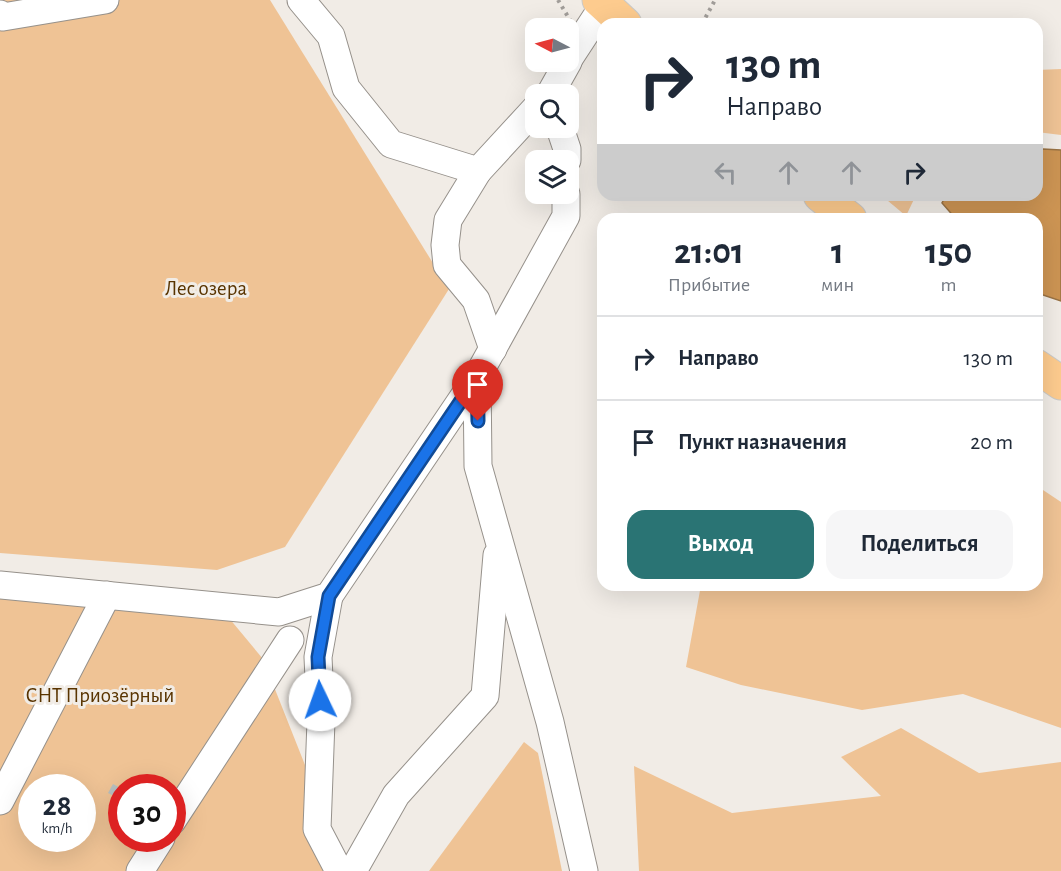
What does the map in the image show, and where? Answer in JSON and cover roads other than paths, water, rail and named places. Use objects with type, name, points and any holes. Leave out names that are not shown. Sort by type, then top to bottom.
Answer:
[{"type":"main road","points":[[828,201],[842,213]]},
{"type":"main road","points":[[1043,371],[1061,383]]},
{"type":"street","points":[[0,15],[3,17],[105,0]]},
{"type":"street","points":[[301,0],[331,36],[346,88],[391,144],[478,171]]},
{"type":"street","points":[[579,47],[597,25]]},
{"type":"street","points":[[493,349],[476,300],[447,265],[445,245],[448,220],[478,171],[525,120]]},
{"type":"street","points":[[339,871],[317,829],[321,721],[318,657],[329,596],[477,377],[566,216],[566,204]]},
{"type":"street","points":[[477,377],[478,466],[550,722],[584,871]]},
{"type":"street","points":[[353,871],[396,795],[485,696],[499,539]]},
{"type":"street","points":[[0,585],[279,612],[329,596]]},
{"type":"street","points":[[0,801],[107,595]]},
{"type":"street","points":[[279,612],[321,721]]},
{"type":"street","points":[[186,800],[290,640]]},
{"type":"street","points":[[140,871],[152,852]]},
{"type":"park label","name":"Лес озера","points":[[206,288]]},
{"type":"park label","name":"СНТ Приозёрный","points":[[100,695]]}]
